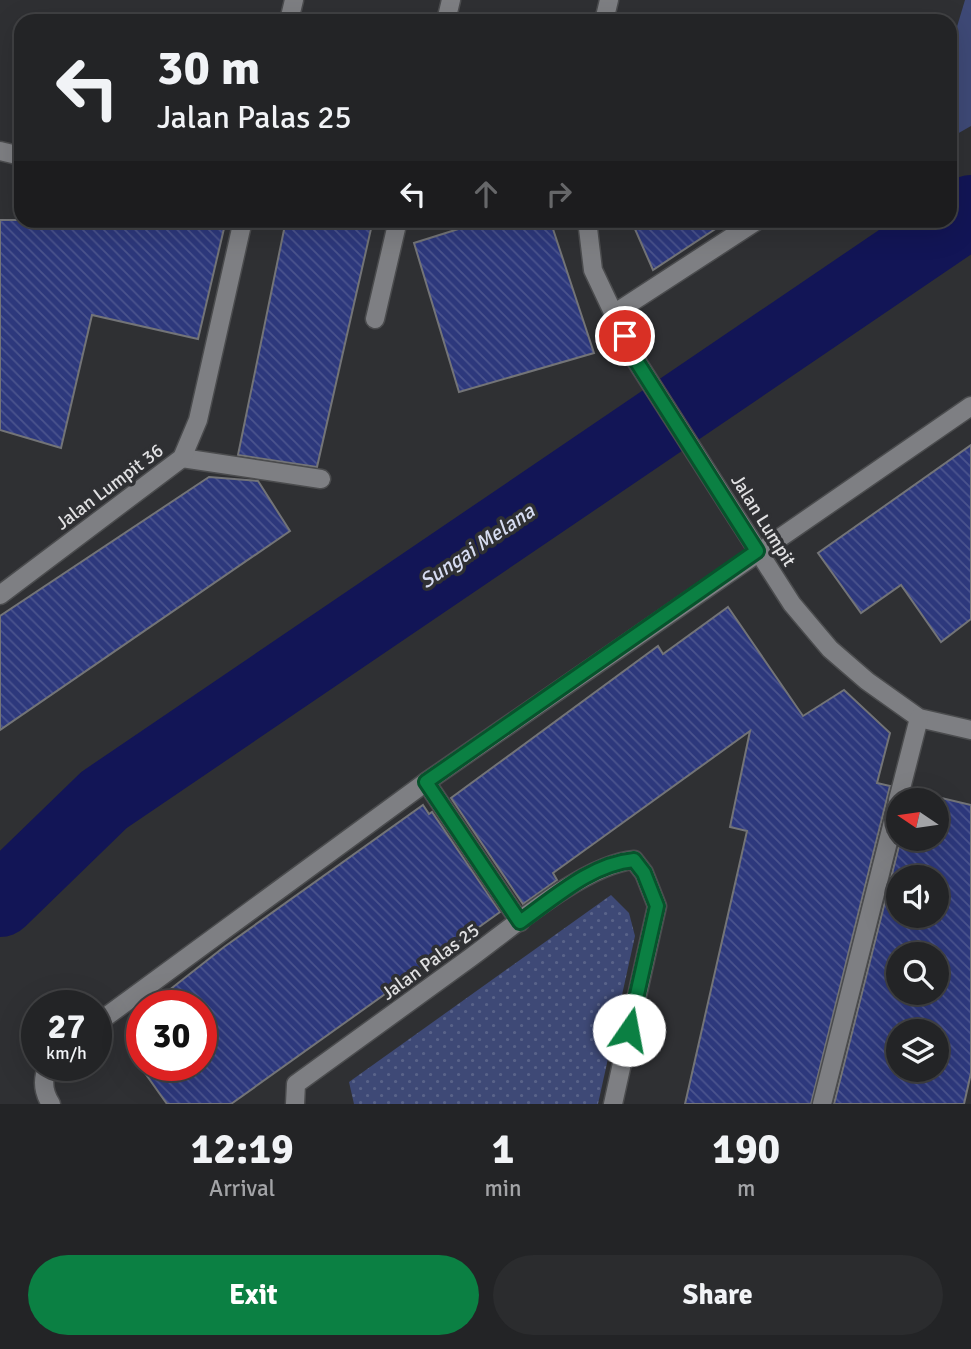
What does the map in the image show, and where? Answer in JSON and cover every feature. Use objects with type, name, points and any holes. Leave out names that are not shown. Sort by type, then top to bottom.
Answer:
[{"type":"street","name":"Jalan Lumpit 36","points":[[0,595],[182,458],[198,420],[241,228]]},
{"type":"street","points":[[375,319],[396,228]]},
{"type":"street","name":"Jalan Lumpit","points":[[588,228],[593,270],[635,359],[713,476],[792,604],[830,649],[867,681],[919,718],[971,730]]},
{"type":"street","points":[[615,313],[746,228]]},
{"type":"street","points":[[112,1012],[426,782],[757,551],[971,406]]},
{"type":"street","points":[[182,458],[321,479]]},
{"type":"street","points":[[901,788],[919,718]]},
{"type":"street","points":[[426,782],[520,922]]},
{"type":"street","points":[[822,1104],[886,849]]},
{"type":"street","name":"Jalan Palas 25","points":[[295,1104],[296,1084],[520,922],[587,876],[617,862],[634,860],[644,873],[657,906],[613,1104]]},
{"type":"street","points":[[44,1081],[46,1096],[51,1104]]},
{"type":"shaded area","points":[[965,0],[971,0],[971,126],[957,134],[957,27]]},
{"type":"shaded area","points":[[611,895],[629,913],[635,936],[598,1104],[354,1104],[349,1082]]},
{"type":"building","points":[[0,220],[14,220],[14,228],[224,228],[198,339],[92,315],[61,448],[0,430]]},
{"type":"building","points":[[284,228],[371,228],[317,467],[238,455]]},
{"type":"building","points":[[462,228],[553,228],[594,353],[459,392],[414,243]]},
{"type":"building","points":[[635,228],[717,228],[653,270]]},
{"type":"building","points":[[971,445],[971,619],[941,642],[901,585],[861,613],[818,553]]},
{"type":"building","points":[[209,477],[258,481],[290,531],[0,730],[0,616]]},
{"type":"building","points":[[728,607],[803,716],[844,690],[890,733],[877,783],[890,786],[886,788],[886,802],[811,1104],[685,1104],[747,831],[730,827],[750,731],[553,873],[557,880],[523,904],[451,798],[658,646],[663,654]]},
{"type":"building","points":[[949,800],[971,805],[971,1073],[964,1104],[834,1104],[886,898],[886,928],[949,928],[949,865],[894,865],[898,851],[949,851]]},
{"type":"building","points":[[423,805],[429,814],[432,812],[500,912],[231,1104],[167,1104],[151,1081],[217,1081],[217,990],[169,990],[224,947]]},
{"type":"waterway","name":"Sungai Melana","points":[[957,221],[971,211]]},
{"type":"waterway","name":"Sungai Melana","points":[[0,901],[104,800],[946,228]]},
{"type":"route","points":[[625,336],[635,359],[713,476],[757,551],[426,782],[520,922],[587,876],[617,862],[634,860],[644,873],[657,906],[629,1030]]}]
